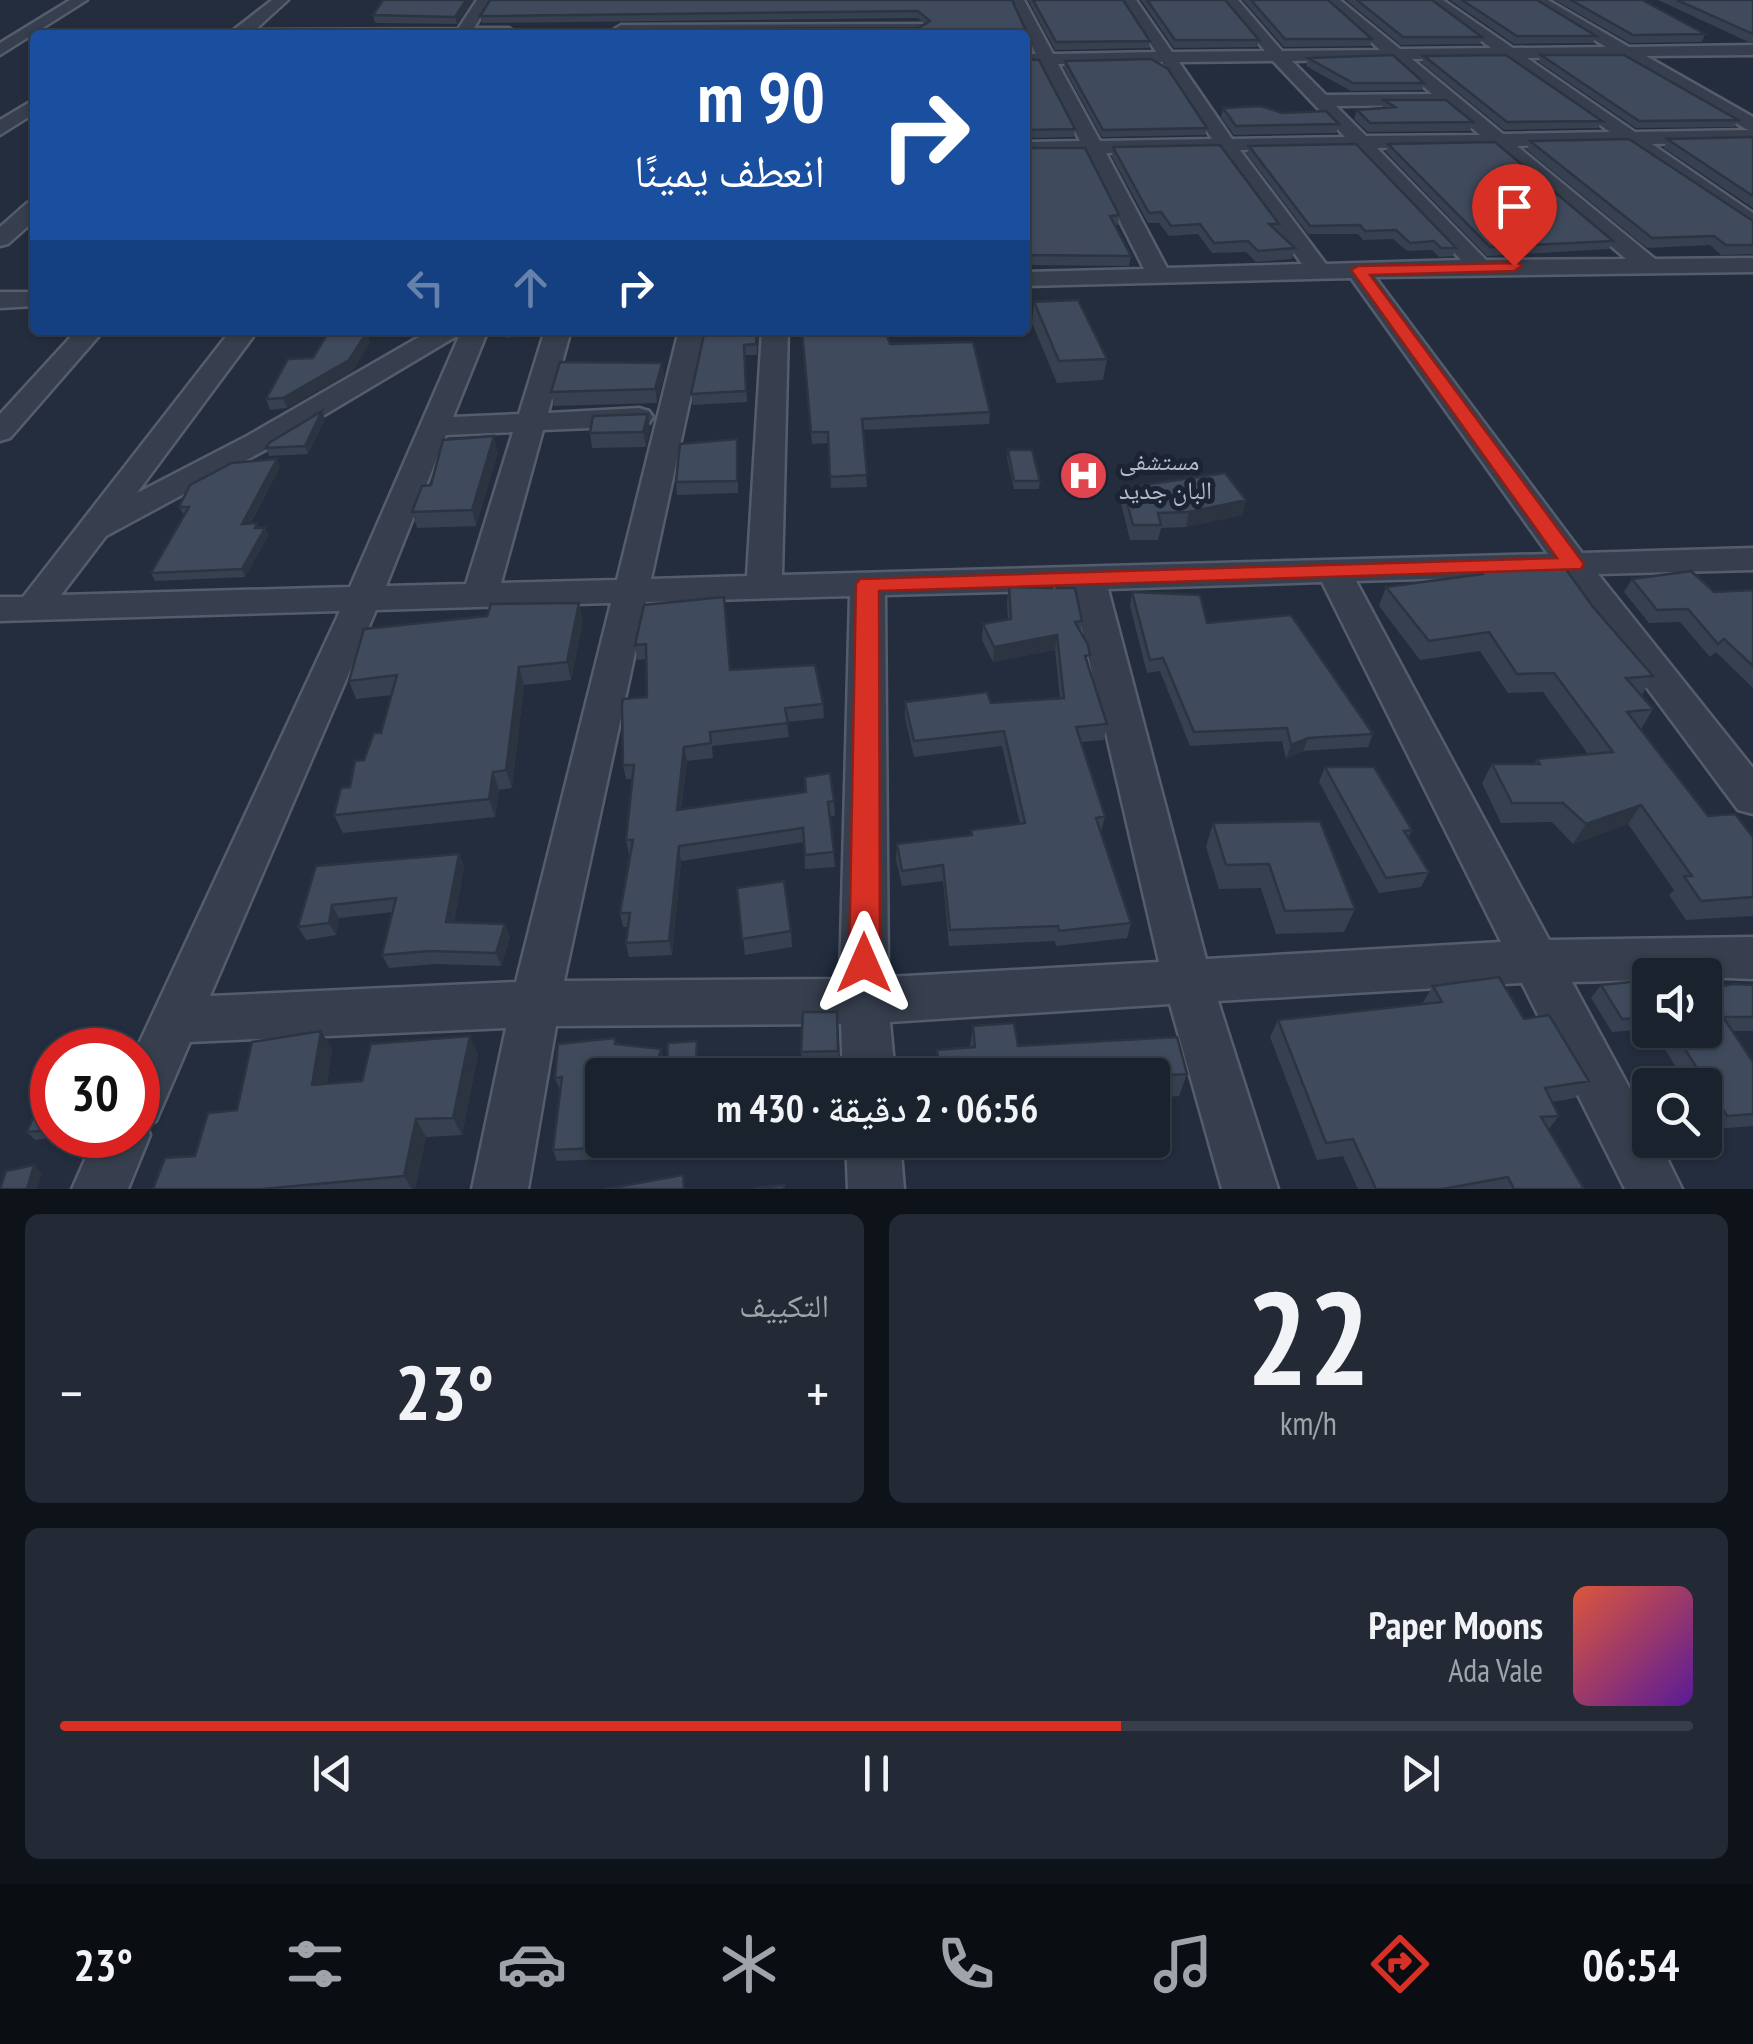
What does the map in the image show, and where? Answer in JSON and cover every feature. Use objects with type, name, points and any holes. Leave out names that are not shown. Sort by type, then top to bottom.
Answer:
[{"type":"street","points":[[39,30],[80,0]]},
{"type":"street","points":[[243,30],[282,0]]},
{"type":"street","points":[[465,30],[484,0]]},
{"type":"street","points":[[1017,0],[1026,30]]},
{"type":"street","points":[[1128,0],[1226,145],[1320,272]]},
{"type":"street","points":[[1230,0],[1278,56],[1480,266]]},
{"type":"street","points":[[1332,0],[1649,266]]},
{"type":"street","points":[[1433,0],[1753,223]]},
{"type":"street","points":[[1536,0],[1753,125]]},
{"type":"street","points":[[823,30],[918,25]]},
{"type":"street","points":[[613,30],[693,26],[782,30]]},
{"type":"street","points":[[1706,34],[1749,53]]},
{"type":"street","points":[[0,39],[28,38]]},
{"type":"street","points":[[0,50],[28,38]]},
{"type":"street","points":[[1035,59],[1628,51],[1749,53]]},
{"type":"street","points":[[1035,59],[1091,147],[1160,276]]},
{"type":"street","points":[[1322,101],[1448,98]]},
{"type":"street","points":[[0,129],[22,112]]},
{"type":"street","points":[[1030,148],[1753,136]]},
{"type":"street","points":[[1030,279],[1480,266],[1753,265]]},
{"type":"street","points":[[1358,270],[1573,564],[1753,798]]},
{"type":"street","points":[[0,300],[30,298]]},
{"type":"street","points":[[0,432],[87,335]]},
{"type":"street","points":[[17,609],[93,529],[241,335]]},
{"type":"street","points":[[93,529],[258,442],[441,335]]},
{"type":"street","points":[[160,1052],[363,599],[472,335]]},
{"type":"street","points":[[480,596],[556,335]]},
{"type":"street","points":[[500,1189],[535,1004],[691,335]]},
{"type":"street","points":[[764,588],[775,335]]},
{"type":"street","points":[[435,426],[672,415]]},
{"type":"street","points":[[17,609],[1753,559]]},
{"type":"street","points":[[1333,571],[1654,1189]]},
{"type":"street","points":[[1088,578],[1188,982],[1250,1189]]},
{"type":"street","points":[[868,584],[864,1001],[868,1058]]},
{"type":"street","points":[[174,1020],[535,1004],[864,1001],[1533,962],[1753,958]]},
{"type":"street","points":[[100,1189],[114,1158]]},
{"type":"street","points":[[874,1158],[876,1189]]},
{"type":"building","points":[[383,0],[466,0],[455,17],[373,15]]},
{"type":"building","points":[[490,0],[1012,0],[1026,30],[466,30],[918,28],[930,21],[918,11],[480,16]]},
{"type":"building","points":[[1033,0],[1123,0],[1150,41],[1056,42]]},
{"type":"building","points":[[1147,0],[1225,0],[1259,40],[1175,40]]},
{"type":"building","points":[[1251,0],[1328,0],[1372,39],[1285,39]]},
{"type":"building","points":[[1357,0],[1432,0],[1482,37],[1403,37]]},
{"type":"building","points":[[1462,0],[1537,0],[1596,36],[1517,36]]},
{"type":"building","points":[[1571,0],[1642,0],[1705,34],[1633,35]]},
{"type":"building","points":[[1677,0],[1753,0],[1753,34]]},
{"type":"building","points":[[1393,55],[1424,83],[1353,83],[1308,58]]},
{"type":"building","points":[[1506,55],[1602,121],[1507,122],[1424,56]]},
{"type":"building","points":[[1541,55],[1624,55],[1738,120],[1639,121]]},
{"type":"building","points":[[1030,59],[1039,60],[1075,129],[1030,130]]},
{"type":"building","points":[[1151,59],[1168,69],[1207,128],[1103,130],[1065,61]]},
{"type":"building","points":[[1384,100],[1446,100],[1473,122],[1370,123],[1357,110],[1395,107]]},
{"type":"building","points":[[1261,106],[1282,113],[1326,111],[1339,124],[1236,126],[1223,108]]},
{"type":"building","points":[[1753,137],[1753,196],[1667,139]]},
{"type":"building","points":[[1629,139],[1753,221],[1753,245],[1726,245],[1714,236],[1652,238],[1530,141]]},
{"type":"building","points":[[1495,142],[1613,241],[1490,247],[1388,144]]},
{"type":"building","points":[[1356,144],[1456,248],[1441,248],[1434,241],[1410,243],[1396,230],[1365,231],[1360,225],[1310,226],[1249,146]]},
{"type":"building","points":[[1220,145],[1279,224],[1269,224],[1295,248],[1258,251],[1248,241],[1214,243],[1200,224],[1171,226],[1161,212],[1149,213],[1113,147]]},
{"type":"building","points":[[1030,148],[1085,148],[1119,215],[1110,216],[1131,256],[1030,255]]},
{"type":"building","points":[[1078,300],[1107,359],[1059,361],[1034,302]]},
{"type":"building","points":[[327,335],[365,335],[349,360],[283,398],[266,399],[288,359],[313,358]]},
{"type":"building","points":[[704,335],[757,335],[756,344],[744,345],[746,391],[691,394]]},
{"type":"building","points":[[802,335],[887,335],[890,344],[973,342],[990,412],[862,419],[867,475],[830,477],[828,432],[811,432]]},
{"type":"building","points":[[560,362],[662,363],[655,389],[551,392]]},
{"type":"building","points":[[322,411],[305,446],[266,448],[269,443]]},
{"type":"building","points":[[648,414],[643,432],[590,433],[593,416]]},
{"type":"building","points":[[494,436],[472,510],[412,512],[422,486],[431,485],[443,440]]},
{"type":"building","points":[[737,439],[737,481],[676,482],[680,444]]},
{"type":"building","points":[[1008,450],[1032,450],[1040,481],[1014,481]]},
{"type":"building","points":[[277,459],[242,524],[257,523],[255,528],[265,528],[242,569],[151,573],[189,507],[179,507],[190,485],[232,463]]},
{"type":"building","points":[[1225,473],[1246,500],[1189,512],[1158,513],[1161,525],[1133,525],[1123,488]]},
{"type":"building","points":[[1560,561],[1593,607],[1653,676],[1626,678],[1653,709],[1627,712],[1708,816],[1735,814],[1753,837],[1753,897],[1701,901],[1684,876],[1692,876],[1641,805],[1586,824],[1563,803],[1512,803],[1492,764],[1540,764],[1537,759],[1613,752],[1554,673],[1517,674],[1489,632],[1429,641],[1386,587],[1483,574],[1477,562]]},
{"type":"building","points":[[1691,571],[1714,592],[1753,590],[1753,666],[1724,639],[1718,644],[1688,609],[1657,610],[1632,579]]},
{"type":"building","points":[[1052,579],[1057,588],[1075,588],[1082,621],[1075,622],[1088,645],[1090,655],[1085,656],[1107,724],[1076,727],[1105,816],[1096,818],[1131,923],[1059,931],[1058,926],[950,930],[943,865],[902,871],[897,844],[972,835],[971,830],[1025,823],[1004,731],[914,741],[905,702],[987,692],[991,703],[1064,698],[1057,635],[994,647],[983,624],[1011,619],[1009,587],[1052,588]]},
{"type":"building","points":[[1132,592],[1200,595],[1207,623],[1291,615],[1373,734],[1308,738],[1291,745],[1287,728],[1194,732],[1163,658],[1150,660]]},
{"type":"building","points":[[724,597],[730,670],[815,665],[823,704],[785,708],[788,723],[710,732],[711,743],[684,747],[677,810],[806,792],[805,777],[830,773],[834,801],[828,802],[834,852],[805,855],[803,828],[679,846],[669,941],[626,943],[630,913],[620,913],[633,840],[626,840],[634,765],[623,765],[622,704],[623,699],[647,697],[646,644],[635,645],[644,605]]},
{"type":"building","points":[[579,603],[567,662],[519,667],[506,770],[493,772],[489,799],[334,815],[341,788],[350,787],[355,761],[364,760],[374,733],[381,733],[397,675],[349,681],[364,629],[487,616],[491,604]]},
{"type":"building","points":[[1325,767],[1374,767],[1412,830],[1404,831],[1429,872],[1386,878]]},
{"type":"building","points":[[1320,821],[1355,909],[1285,911],[1269,864],[1226,865],[1213,823]]},
{"type":"building","points":[[459,854],[446,922],[505,924],[496,953],[429,951],[382,955],[396,898],[332,905],[329,923],[298,927],[316,866]]},
{"type":"building","points":[[784,881],[791,931],[742,939],[737,888]]},
{"type":"building","points":[[1499,977],[1524,1019],[1549,1015],[1589,1081],[1545,1088],[1559,1116],[1541,1117],[1584,1189],[1514,1189],[1508,1177],[1443,1189],[1376,1189],[1353,1139],[1326,1143],[1278,1020],[1442,1002],[1433,986]]},
{"type":"building","points":[[1632,982],[1632,1018],[1622,1019],[1601,985]]},
{"type":"building","points":[[1753,985],[1753,1017],[1723,1017],[1753,1062],[1753,1114],[1727,1116],[1722,1108],[1722,1068],[1697,1068],[1684,1048],[1722,1048],[1722,986]]},
{"type":"building","points":[[803,1012],[837,1012],[838,1051],[801,1052]]},
{"type":"building","points":[[1014,1023],[1018,1046],[1177,1037],[1187,1074],[1170,1075],[1170,1058],[938,1058],[937,1050],[975,1047],[973,1026]]},
{"type":"building","points":[[321,1031],[312,1085],[362,1081],[371,1044],[470,1036],[453,1118],[416,1119],[404,1176],[262,1189],[153,1189],[165,1158],[195,1156],[208,1113],[237,1110],[252,1042]]},
{"type":"building","points":[[615,1038],[615,1044],[661,1049],[659,1058],[585,1058],[585,1149],[553,1150],[562,1077],[555,1078],[558,1044]]},
{"type":"building","points":[[697,1041],[696,1058],[667,1058],[668,1043]]},
{"type":"building","points":[[34,1165],[27,1189],[0,1189],[6,1171]]},
{"type":"building","points":[[683,1175],[684,1189],[606,1189]]},
{"type":"building","points":[[784,1185],[784,1189],[754,1189],[754,1188]]},
{"type":"place","name":"مستشفى البان جديد","points":[[1084,475]]},
{"type":"route","points":[[864,963],[868,584],[1573,564],[1358,270],[1514,266]]}]
